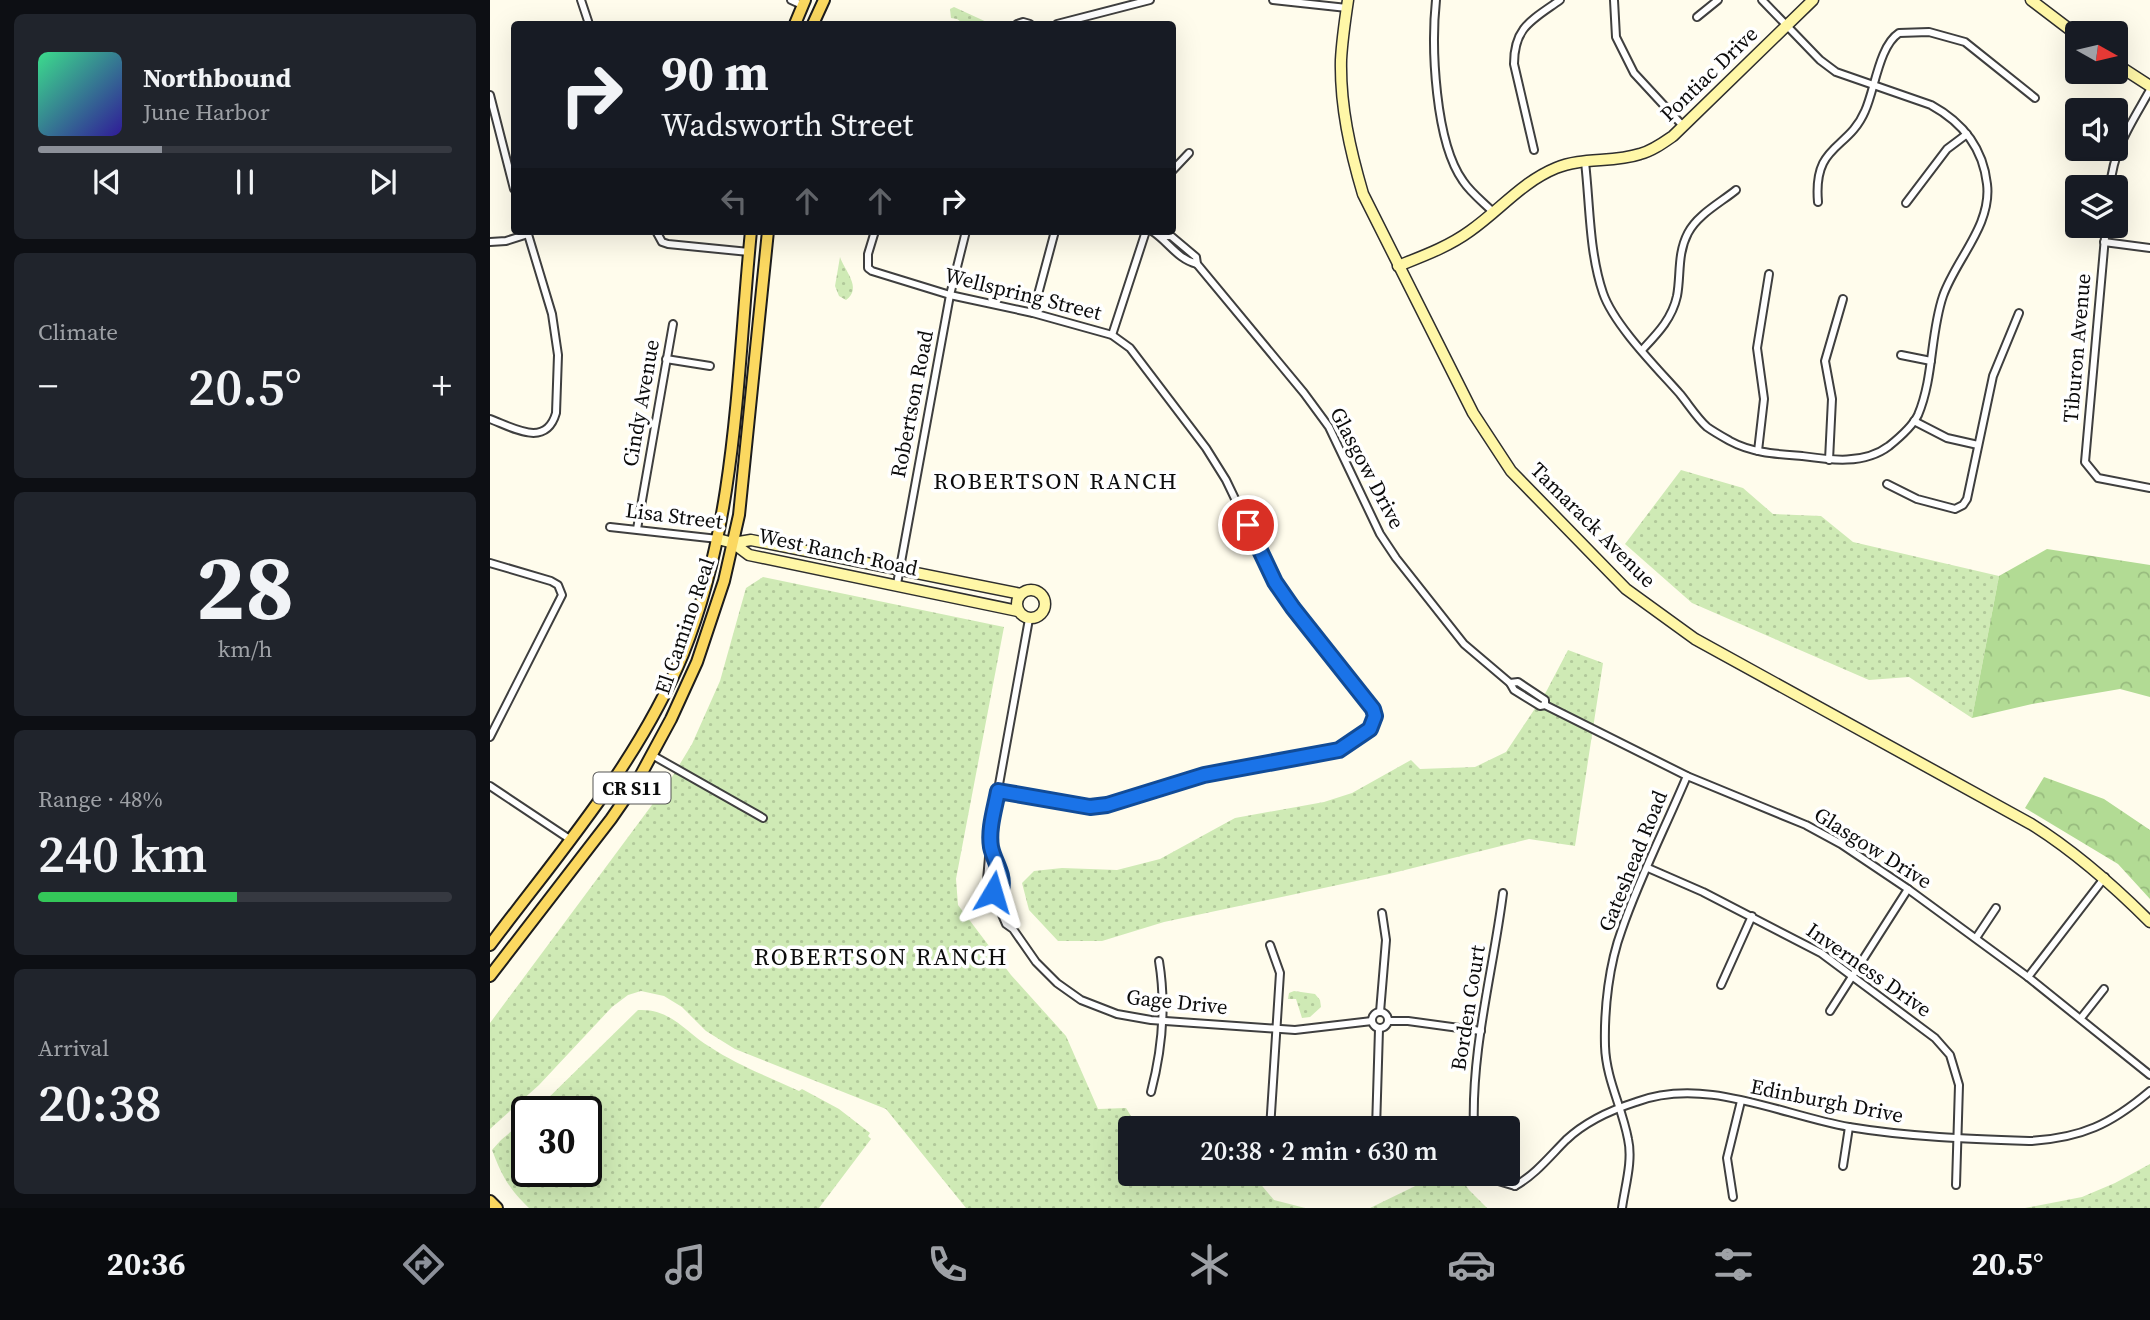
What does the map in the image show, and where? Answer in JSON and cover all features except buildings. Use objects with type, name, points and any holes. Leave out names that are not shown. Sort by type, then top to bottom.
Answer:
[{"type":"main road","points":[[814,21],[824,0]]},
{"type":"main road","name":"Pontiac Drive","points":[[1398,266],[1445,247],[1471,231],[1529,182],[1555,168],[1640,154],[1663,143],[1814,0]]},
{"type":"main road","points":[[2031,0],[2065,26]]},
{"type":"main road","points":[[795,21],[804,2]]},
{"type":"main road","name":"Tamarack Avenue","points":[[1347,4],[1341,70],[1345,120],[1363,194],[1473,413],[1511,471],[1626,589],[1695,639],[2031,824],[2067,847],[2105,877],[2150,922]]},
{"type":"main road","points":[[2128,72],[2150,88]]},
{"type":"main road","name":"El Camino Real","points":[[490,945],[622,770],[677,667],[697,616],[718,539],[727,485],[751,235]]},
{"type":"main road","name":"El Camino Real","points":[[490,976],[611,818],[652,755],[697,662],[724,581],[733,543],[746,460],[768,235]]},
{"type":"main road","name":"Lisa Street","points":[[718,539],[733,543]]},
{"type":"main road","name":"West Ranch Road","points":[[733,543],[751,541],[1021,594]]},
{"type":"main road","name":"West Ranch Road","points":[[733,543],[749,555],[1018,611]]},
{"type":"main road","points":[[1034,591],[1044,600],[1041,614],[1029,619],[1018,611],[1017,602],[1021,594],[1034,591]]},
{"type":"main road","points":[[490,1201],[497,1208]]},
{"type":"street","points":[[581,0],[588,21]]},
{"type":"street","points":[[791,0],[804,2]]},
{"type":"street","points":[[1069,21],[1150,0]]},
{"type":"street","points":[[1273,0],[1347,4]]},
{"type":"street","points":[[1436,0],[1434,63],[1445,141],[1461,179],[1493,212]]},
{"type":"street","points":[[1534,150],[1514,64],[1514,50],[1525,25],[1560,0]]},
{"type":"street","points":[[1614,0],[1616,37],[1634,73],[1683,126]]},
{"type":"street","points":[[1697,17],[1718,0]]},
{"type":"street","points":[[1585,162],[1596,265],[1604,295],[1642,350],[1707,426],[1731,442],[1758,451],[1841,460],[1864,457],[1884,449],[1914,421],[1928,378],[1944,294],[1956,266],[1982,222],[1988,186],[1984,164],[1977,147],[1945,113],[1931,105],[1836,72],[1820,60],[1762,0]]},
{"type":"street","points":[[1818,202],[1817,191],[1824,161],[1859,122],[1888,44],[1899,33],[1929,32],[1965,42],[2035,98]]},
{"type":"street","points":[[2111,175],[2118,147],[2150,88]]},
{"type":"street","points":[[490,95],[511,178]]},
{"type":"street","points":[[1906,203],[1947,149],[1967,134]]},
{"type":"street","points":[[1176,166],[1188,153]]},
{"type":"street","points":[[1642,350],[1670,317],[1676,298],[1680,253],[1688,231],[1736,190]]},
{"type":"street","points":[[490,242],[506,241],[521,235]]},
{"type":"street","points":[[490,419],[528,434],[539,433],[554,422],[556,413],[558,355],[552,314],[529,235]]},
{"type":"street","points":[[658,235],[662,242],[668,244],[749,252]]},
{"type":"street","name":"Wellspring Street","points":[[874,235],[868,254],[868,268],[879,274],[950,295],[1033,313],[1112,335],[1141,359],[1226,480],[1275,582],[1373,709],[1375,716],[1370,729],[1339,750],[1204,775],[1107,805],[1090,807],[998,791]]},
{"type":"street","name":"Robertson Road","points":[[897,584],[950,295],[965,235]]},
{"type":"street","points":[[1033,313],[1054,235]]},
{"type":"street","points":[[1112,335],[1145,235]]},
{"type":"street","name":"Glasgow Drive","points":[[1160,236],[1171,236],[1196,257],[1197,264],[1329,427],[1380,534],[1396,558],[1464,644],[1510,683],[1518,682],[1545,700],[1545,705],[1688,776],[1806,825],[1841,845],[1908,889],[2028,977],[2150,1075]]},
{"type":"street","name":"Glasgow Drive","points":[[1160,236],[1168,247],[1197,264]]},
{"type":"street","name":"Tiburon Avenue","points":[[2105,238],[2085,462],[2098,478],[2150,488]]},
{"type":"street","points":[[2105,242],[2150,248]]},
{"type":"street","points":[[1178,254],[1184,247]]},
{"type":"street","points":[[1758,451],[1764,399],[1757,348],[1769,274]]},
{"type":"street","points":[[1829,460],[1832,399],[1825,362],[1843,299]]},
{"type":"street","points":[[1887,484],[1917,499],[1955,509],[1963,505],[1967,499],[1993,376],[2019,313]]},
{"type":"street","name":"Cindy Avenue","points":[[637,529],[673,324]]},
{"type":"street","points":[[1901,355],[1931,361]]},
{"type":"street","points":[[666,359],[710,366]]},
{"type":"street","points":[[1914,421],[1947,438],[1978,445]]},
{"type":"street","name":"Lisa Street","points":[[610,527],[718,539]]},
{"type":"street","points":[[490,563],[551,581],[561,590],[562,595],[490,737]]},
{"type":"street","name":"Gage Drive","points":[[997,891],[990,890],[987,880],[992,823],[1029,619]]},
{"type":"street","points":[[652,755],[763,818]]},
{"type":"street","name":"Gateshead Road","points":[[1622,1208],[1630,1150],[1624,1119],[1607,1071],[1605,1022],[1612,968],[1621,930],[1688,776]]},
{"type":"street","points":[[490,786],[571,840]]},
{"type":"street","name":"Gage Drive","points":[[991,847],[1002,877],[997,891],[1013,929],[1046,973],[1086,1003],[1117,1014],[1162,1020],[1295,1030],[1372,1021]]},
{"type":"street","name":"Inverness Drive","points":[[1647,868],[1752,916],[1821,953],[1934,1038],[1950,1055],[1959,1085],[1956,1185]]},
{"type":"street","points":[[2028,977],[2105,877]]},
{"type":"street","points":[[1830,1011],[1908,889]]},
{"type":"street","name":"Borden Court","points":[[1474,1116],[1474,1090],[1481,1031],[1503,893]]},
{"type":"street","points":[[1976,939],[1996,908]]},
{"type":"street","points":[[1380,1012],[1386,940],[1382,913]]},
{"type":"street","points":[[1721,985],[1752,916]]},
{"type":"street","points":[[1270,945],[1280,973],[1271,1116]]},
{"type":"street","points":[[1151,1092],[1162,1020],[1163,988],[1159,961]]},
{"type":"street","points":[[2081,1018],[2104,989]]},
{"type":"street","points":[[1379,1029],[1386,1026],[1388,1021],[1385,1014],[1380,1012]]},
{"type":"street","points":[[1379,1029],[1372,1021],[1373,1016],[1380,1012]]},
{"type":"street","points":[[1388,1021],[1408,1021],[1481,1031]]},
{"type":"street","points":[[1376,1116],[1379,1029]]},
{"type":"street","name":"Edinburgh Drive","points":[[1520,1183],[1532,1177],[1568,1138],[1590,1123],[1639,1100],[1675,1092],[1741,1101],[1849,1127],[1957,1139],[2050,1140],[2096,1128],[2123,1114],[2150,1091]]},
{"type":"street","points":[[1734,1197],[1727,1158],[1741,1101]]},
{"type":"street","points":[[1843,1166],[1849,1127]]},
{"type":"green space","points":[[954,7],[984,21],[960,21],[951,18],[950,9]]},
{"type":"green space","points":[[840,257],[853,285],[851,295],[846,300],[839,296],[835,286]]},
{"type":"green space","points":[[1681,470],[1743,488],[1773,514],[1821,516],[1853,542],[1999,576],[1972,718],[1909,677],[1869,680],[1692,603],[1625,544]]},
{"type":"green space","points":[[2047,549],[2150,565],[2150,697],[2120,689],[2032,704],[1972,718],[1999,576]]},
{"type":"green space","points":[[763,577],[1004,627],[956,879],[958,905],[1011,975],[1066,1036],[1098,1109],[1126,1108],[1131,1116],[1118,1116],[1118,1186],[1262,1186],[1274,1200],[1305,1208],[966,1208],[886,1109],[735,1049],[706,1031],[682,1007],[664,996],[641,991],[628,995],[612,1007],[527,1096],[511,1096],[511,1110],[490,1129],[490,1023],[669,782],[692,744],[720,681],[746,588]]},
{"type":"green space","points":[[1568,650],[1603,663],[1575,846],[1529,839],[1389,874],[1164,922],[1102,941],[1058,941],[1029,910],[1022,883],[1034,871],[1062,868],[1117,870],[1160,859],[1235,818],[1324,802],[1352,793],[1411,760],[1420,769],[1475,767],[1506,752],[1546,692]]},
{"type":"green space","points":[[2044,777],[2104,799],[2150,830],[2150,899],[2118,864],[2025,808]]},
{"type":"green space","points":[[1294,991],[1315,994],[1321,1007],[1310,1017],[1302,1018],[1296,999],[1288,999],[1289,993]]},
{"type":"green space","points":[[638,1010],[650,1010],[669,1017],[701,1041],[742,1065],[799,1091],[802,1089],[839,1109],[870,1133],[868,1136],[871,1139],[819,1208],[529,1208],[516,1195],[507,1182],[492,1150],[511,1132],[511,1187],[602,1187],[602,1096],[550,1096]]},
{"type":"green space","points":[[2150,1164],[2150,1208],[2025,1208],[2082,1197]]},
{"type":"green space","points":[[1415,1186],[1466,1186],[1487,1208],[1370,1208]]},
{"type":"district","name":"ROBERTSON RANCH","points":[[1056,481]]},
{"type":"district","name":"ROBERTSON RANCH","points":[[881,957]]},
{"type":"route","points":[[993,892],[1001,890],[1003,883],[991,847],[998,791],[1090,807],[1107,805],[1204,775],[1339,750],[1370,729],[1375,716],[1373,709],[1275,582],[1248,525]]}]
